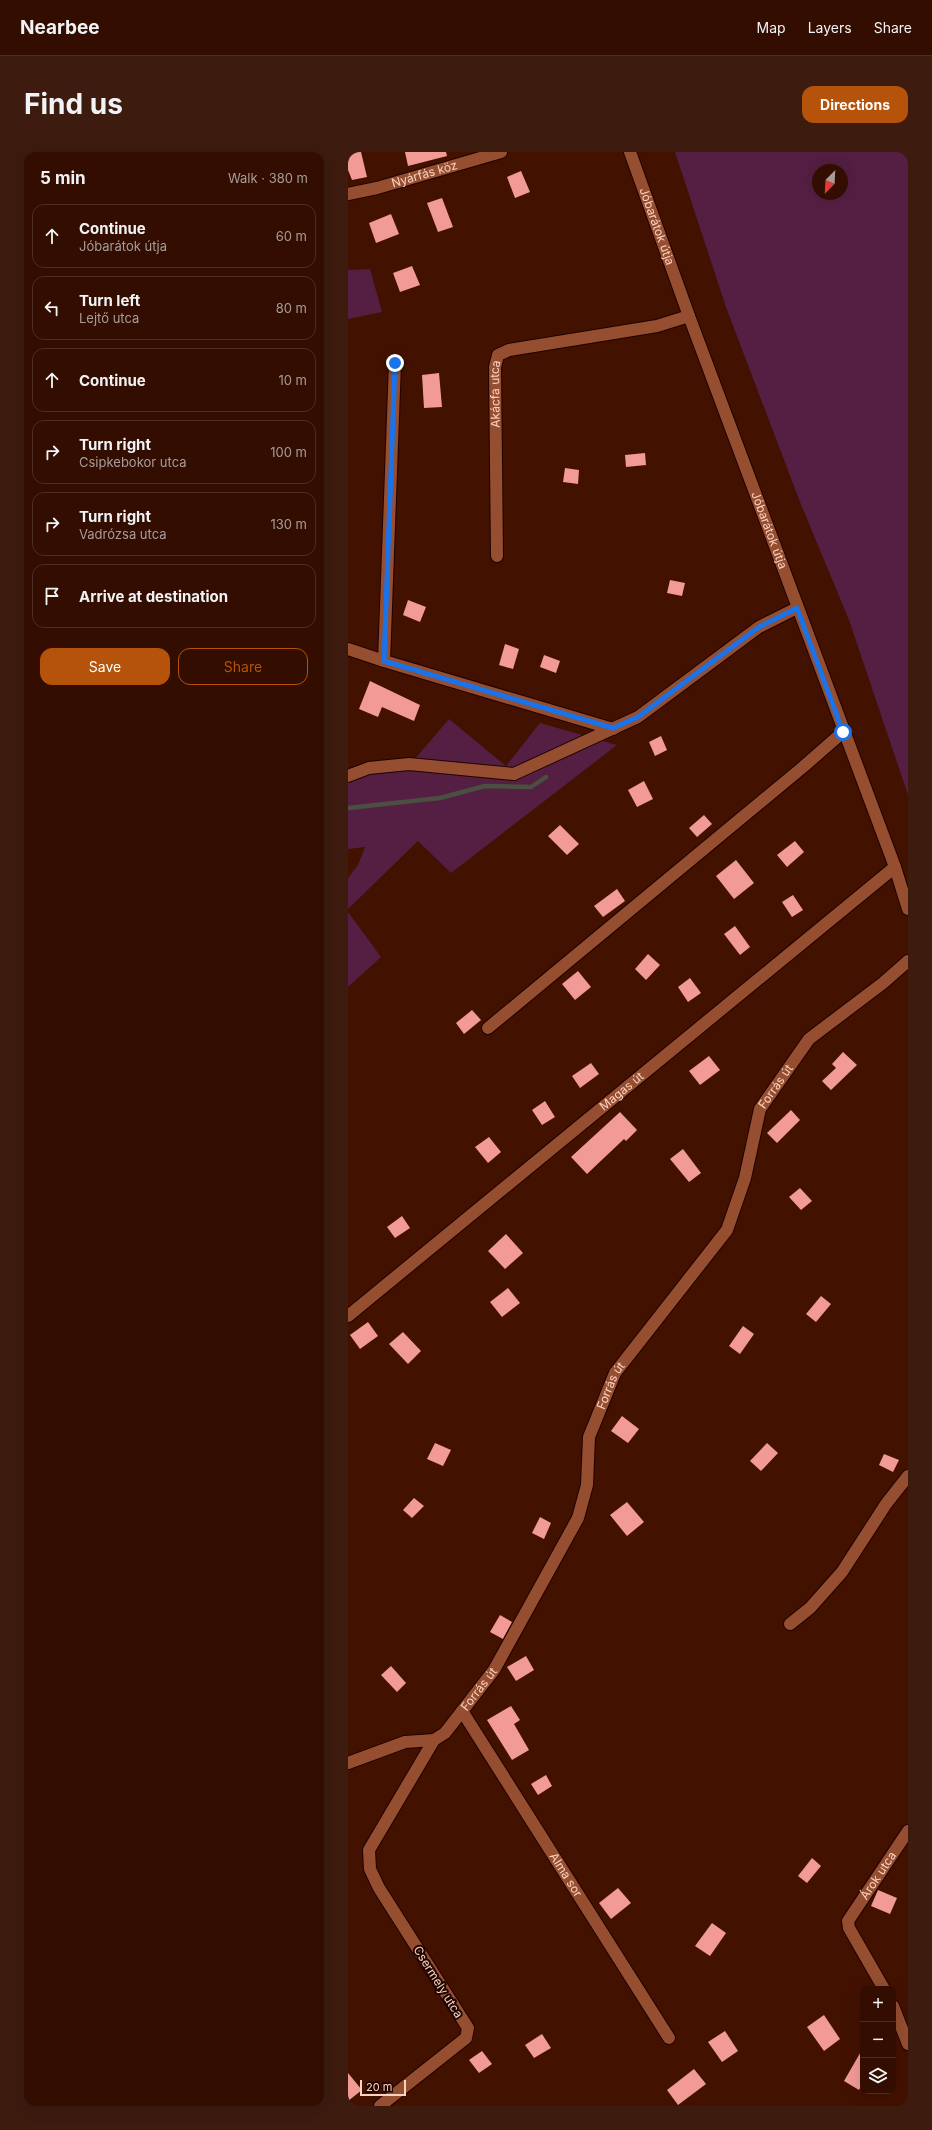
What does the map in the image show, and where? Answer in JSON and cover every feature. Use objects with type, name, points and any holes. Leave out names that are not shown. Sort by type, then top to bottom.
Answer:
[{"type":"street","name":"Nyárfás köz","points":[[348,194],[377,188],[501,152]]},
{"type":"street","name":"Jóbarátok útja","points":[[630,152],[797,608],[895,867],[908,909]]},
{"type":"street","name":"Akácfa utca","points":[[497,556],[495,367],[498,355],[509,350],[657,326],[689,316]]},
{"type":"street","points":[[384,661],[395,363]]},
{"type":"street","points":[[348,776],[369,768],[409,764],[514,774],[638,717],[759,627],[797,608]]},
{"type":"street","points":[[348,649],[384,661],[613,728]]},
{"type":"street","points":[[488,1028],[803,767],[843,732]]},
{"type":"street","name":"Magas út","points":[[348,1316],[895,867]]},
{"type":"street","name":"Forrás út","points":[[369,1850],[434,1740],[445,1733],[494,1670],[578,1518],[587,1485],[589,1437],[615,1373],[727,1230],[745,1178],[760,1109],[810,1039],[908,961]]},
{"type":"street","points":[[790,1624],[810,1608],[842,1572],[886,1504],[908,1476]]},
{"type":"street","name":"Alma sor","points":[[462,1711],[669,2038]]},
{"type":"street","points":[[348,1764],[405,1742],[434,1740]]},
{"type":"street","name":"Árok utca","points":[[882,1986],[849,1928],[848,1921],[908,1831]]},
{"type":"street","name":"Csermely utca","points":[[369,1850],[370,1869],[379,1888],[468,2028],[466,2038],[380,2106]]},
{"type":"street","points":[[896,2014],[908,2044]]},
{"type":"shaded area","points":[[675,152],[908,152],[908,795],[849,620],[800,502],[726,307]]},
{"type":"shaded area","points":[[370,269],[382,312],[348,319],[348,270]]},
{"type":"shaded area","points":[[449,719],[506,766],[540,723],[617,745],[451,873],[418,841],[348,909],[348,878],[358,865],[365,847],[348,849],[348,774],[414,760]]},
{"type":"shaded area","points":[[348,912],[381,957],[348,987]]},
{"type":"building","points":[[348,152],[361,152],[367,177],[352,180],[348,170]]},
{"type":"building","points":[[405,152],[446,152],[447,156],[408,166]]},
{"type":"building","points":[[521,171],[530,192],[515,198],[507,177]]},
{"type":"building","points":[[442,198],[453,227],[438,232],[427,203]]},
{"type":"building","points":[[391,214],[399,234],[376,243],[369,223]]},
{"type":"building","points":[[412,266],[420,285],[400,292],[393,273]]},
{"type":"building","points":[[439,373],[442,407],[424,408],[422,375]]},
{"type":"building","points":[[645,453],[646,465],[626,467],[625,455]]},
{"type":"building","points":[[565,468],[579,470],[578,484],[563,482]]},
{"type":"building","points":[[670,580],[685,583],[682,596],[667,593]]},
{"type":"building","points":[[408,600],[426,607],[420,622],[403,615]]},
{"type":"building","points":[[505,644],[519,649],[513,669],[499,665]]},
{"type":"building","points":[[544,655],[560,661],[556,673],[540,667]]},
{"type":"building","points":[[370,681],[420,705],[414,721],[382,707],[378,717],[359,709]]},
{"type":"building","points":[[661,736],[667,750],[655,756],[649,742]]},
{"type":"building","points":[[644,781],[653,799],[637,807],[628,790]]},
{"type":"building","points":[[704,815],[712,824],[697,837],[689,828]]},
{"type":"building","points":[[560,825],[579,844],[567,855],[548,836]]},
{"type":"building","points":[[795,841],[804,852],[787,867],[777,855]]},
{"type":"building","points":[[736,860],[754,883],[734,899],[716,876]]},
{"type":"building","points":[[617,889],[625,901],[603,917],[594,906]]},
{"type":"building","points":[[793,895],[803,910],[792,917],[782,902]]},
{"type":"building","points":[[735,926],[750,947],[740,955],[724,934]]},
{"type":"building","points":[[648,954],[660,965],[646,980],[635,969]]},
{"type":"building","points":[[578,971],[591,987],[575,1000],[562,984]]},
{"type":"building","points":[[690,978],[701,993],[688,1002],[678,987]]},
{"type":"building","points":[[472,1010],[481,1020],[464,1034],[456,1023]]},
{"type":"building","points":[[843,1052],[857,1065],[831,1090],[822,1081],[836,1068],[832,1064]]},
{"type":"building","points":[[709,1056],[720,1070],[700,1085],[689,1071]]},
{"type":"building","points":[[591,1063],[599,1074],[580,1088],[572,1076]]},
{"type":"building","points":[[545,1101],[555,1117],[542,1125],[532,1110]]},
{"type":"building","points":[[791,1110],[800,1120],[777,1143],[767,1133]]},
{"type":"building","points":[[620,1112],[637,1130],[626,1141],[624,1139],[587,1174],[571,1157]]},
{"type":"building","points":[[489,1137],[501,1152],[488,1163],[475,1147]]},
{"type":"building","points":[[683,1149],[701,1173],[689,1182],[670,1159]]},
{"type":"building","points":[[800,1188],[812,1201],[801,1210],[789,1197]]},
{"type":"building","points":[[402,1216],[410,1228],[395,1238],[387,1227]]},
{"type":"building","points":[[506,1234],[523,1253],[505,1269],[488,1251]]},
{"type":"building","points":[[508,1288],[520,1303],[502,1317],[490,1302]]},
{"type":"building","points":[[821,1296],[831,1304],[816,1322],[806,1314]]},
{"type":"building","points":[[368,1322],[378,1336],[360,1349],[350,1335]]},
{"type":"building","points":[[743,1326],[754,1334],[740,1354],[729,1346]]},
{"type":"building","points":[[403,1332],[421,1351],[408,1364],[389,1344]]},
{"type":"building","points":[[622,1416],[639,1429],[628,1443],[611,1431]]},
{"type":"building","points":[[435,1443],[451,1450],[443,1466],[427,1459]]},
{"type":"building","points":[[767,1443],[778,1453],[761,1471],[750,1461]]},
{"type":"building","points":[[884,1454],[899,1460],[893,1472],[879,1465]]},
{"type":"building","points":[[414,1498],[424,1506],[412,1518],[403,1510]]},
{"type":"building","points":[[627,1502],[644,1522],[627,1536],[610,1515]]},
{"type":"building","points":[[540,1517],[551,1523],[544,1539],[532,1533]]},
{"type":"building","points":[[500,1615],[512,1622],[503,1639],[490,1632]]},
{"type":"building","points":[[526,1656],[534,1670],[516,1681],[507,1667]]},
{"type":"building","points":[[391,1666],[406,1683],[397,1692],[381,1675]]},
{"type":"building","points":[[511,1706],[520,1720],[514,1724],[529,1750],[512,1760],[487,1720]]},
{"type":"building","points":[[546,1775],[552,1786],[538,1795],[531,1784]]},
{"type":"building","points":[[812,1858],[821,1866],[807,1883],[798,1876]]},
{"type":"building","points":[[618,1888],[631,1903],[611,1919],[599,1903]]},
{"type":"building","points":[[878,1890],[897,1898],[890,1914],[871,1906]]},
{"type":"building","points":[[712,1923],[726,1933],[710,1956],[695,1946]]},
{"type":"building","points":[[824,2015],[840,2039],[824,2051],[807,2027]]},
{"type":"building","points":[[725,2031],[738,2051],[722,2062],[708,2042]]},
{"type":"building","points":[[542,2034],[551,2048],[534,2058],[525,2045]]},
{"type":"building","points":[[482,2051],[492,2064],[479,2073],[469,2060]]},
{"type":"building","points":[[860,2053],[859,2090],[844,2081]]},
{"type":"building","points":[[694,2069],[706,2084],[678,2105],[667,2090]]},
{"type":"building","points":[[348,2073],[362,2090],[348,2101]]},
{"type":"waterway","points":[[348,808],[440,798],[485,786],[531,787],[546,777]]},
{"type":"route","points":[[395,363],[384,661],[613,728],[638,717],[759,627],[797,608],[843,732]]}]
